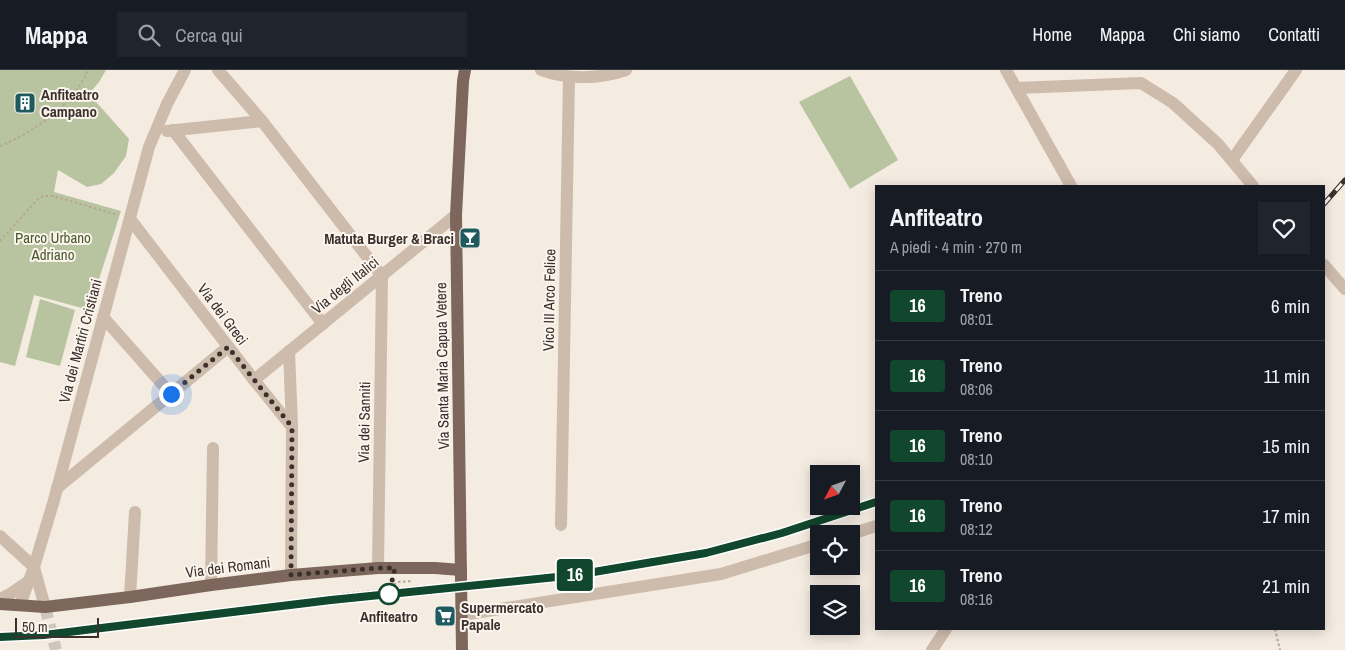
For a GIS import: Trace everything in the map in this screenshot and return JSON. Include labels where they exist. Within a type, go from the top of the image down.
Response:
[{"type":"main road","name":"Via Santa Maria Capua Vetere","points":[[462,74],[456,215],[462,650]]},
{"type":"main road","name":"Via dei Romani","points":[[0,604],[45,607],[291,575],[378,568],[461,570]]},
{"type":"street","name":"Via dei Martiri Cristiani","points":[[20,606],[34,567],[57,488],[150,147],[155,132],[185,70]]},
{"type":"street","points":[[218,70],[262,121],[382,276]]},
{"type":"street","points":[[541,70],[550,74],[569,77],[615,74],[626,70]]},
{"type":"street","points":[[1006,70],[1070,185]]},
{"type":"street","points":[[1232,160],[1296,70]]},
{"type":"street","name":"Vico III Arco Felice","points":[[560,525],[569,77]]},
{"type":"street","points":[[1017,88],[1141,83],[1173,102],[1218,144],[1252,185]]},
{"type":"street","points":[[155,132],[262,121]]},
{"type":"street","points":[[173,130],[323,324]]},
{"type":"street","name":"Via degli Italici","points":[[254,380],[456,215]]},
{"type":"street","name":"Via dei Greci","points":[[130,219],[292,427]]},
{"type":"street","points":[[1325,266],[1345,289]]},
{"type":"street","name":"Via dei Sanniti","points":[[378,568],[382,276]]},
{"type":"street","points":[[103,317],[171,394]]},
{"type":"street","points":[[57,488],[228,347]]},
{"type":"street","points":[[290,351],[292,427],[291,575]]},
{"type":"street","points":[[211,585],[213,448]]},
{"type":"street","points":[[130,597],[135,512]]},
{"type":"street","points":[[860,531],[875,526]]},
{"type":"street","points":[[0,536],[34,567],[45,607]]},
{"type":"street","points":[[462,614],[721,574],[810,547]]},
{"type":"street","points":[[0,599],[29,581]]},
{"type":"street","points":[[932,650],[945,630]]},
{"type":"path","points":[[0,146],[38,126],[58,110],[74,93],[88,70]]},
{"type":"path","points":[[0,241],[37,200],[43,196],[53,196],[130,219]]},
{"type":"path","points":[[393,585],[394,589]]},
{"type":"path","points":[[342,594],[424,586]]},
{"type":"path","points":[[1274,630],[1280,650]]},
{"type":"green space","name":"Parco Urbano Adriano","points":[[0,70],[106,70],[89,94],[129,139],[126,156],[114,173],[101,184],[87,187],[58,170],[54,192],[121,211],[89,310],[34,295],[15,366],[0,362]]},
{"type":"green space","points":[[850,76],[898,160],[850,189],[799,102]]},
{"type":"green space","points":[[40,299],[75,310],[60,366],[26,357]]},
{"type":"tunnel","points":[[45,607],[56,650]]},
{"type":"railway","points":[[1325,203],[1345,180]]},
{"type":"railway","points":[[0,637],[44,635],[331,601],[576,575],[706,553],[782,533],[875,502]]},
{"type":"train","name":"16","points":[[0,637],[44,635],[331,600],[576,575],[706,553],[782,533],[875,502]]},
{"type":"place","name":"Anfiteatro Campano","points":[[25,103]]},
{"type":"place","name":"Matuta Burger & Braci","points":[[470,238]]},
{"type":"place","name":"Anfiteatro","points":[[389,594]]},
{"type":"place","name":"Supermercato Papale","points":[[445,616]]},
{"type":"route","points":[[171,394],[228,347],[292,427],[291,575],[395,568],[389,594]]}]
